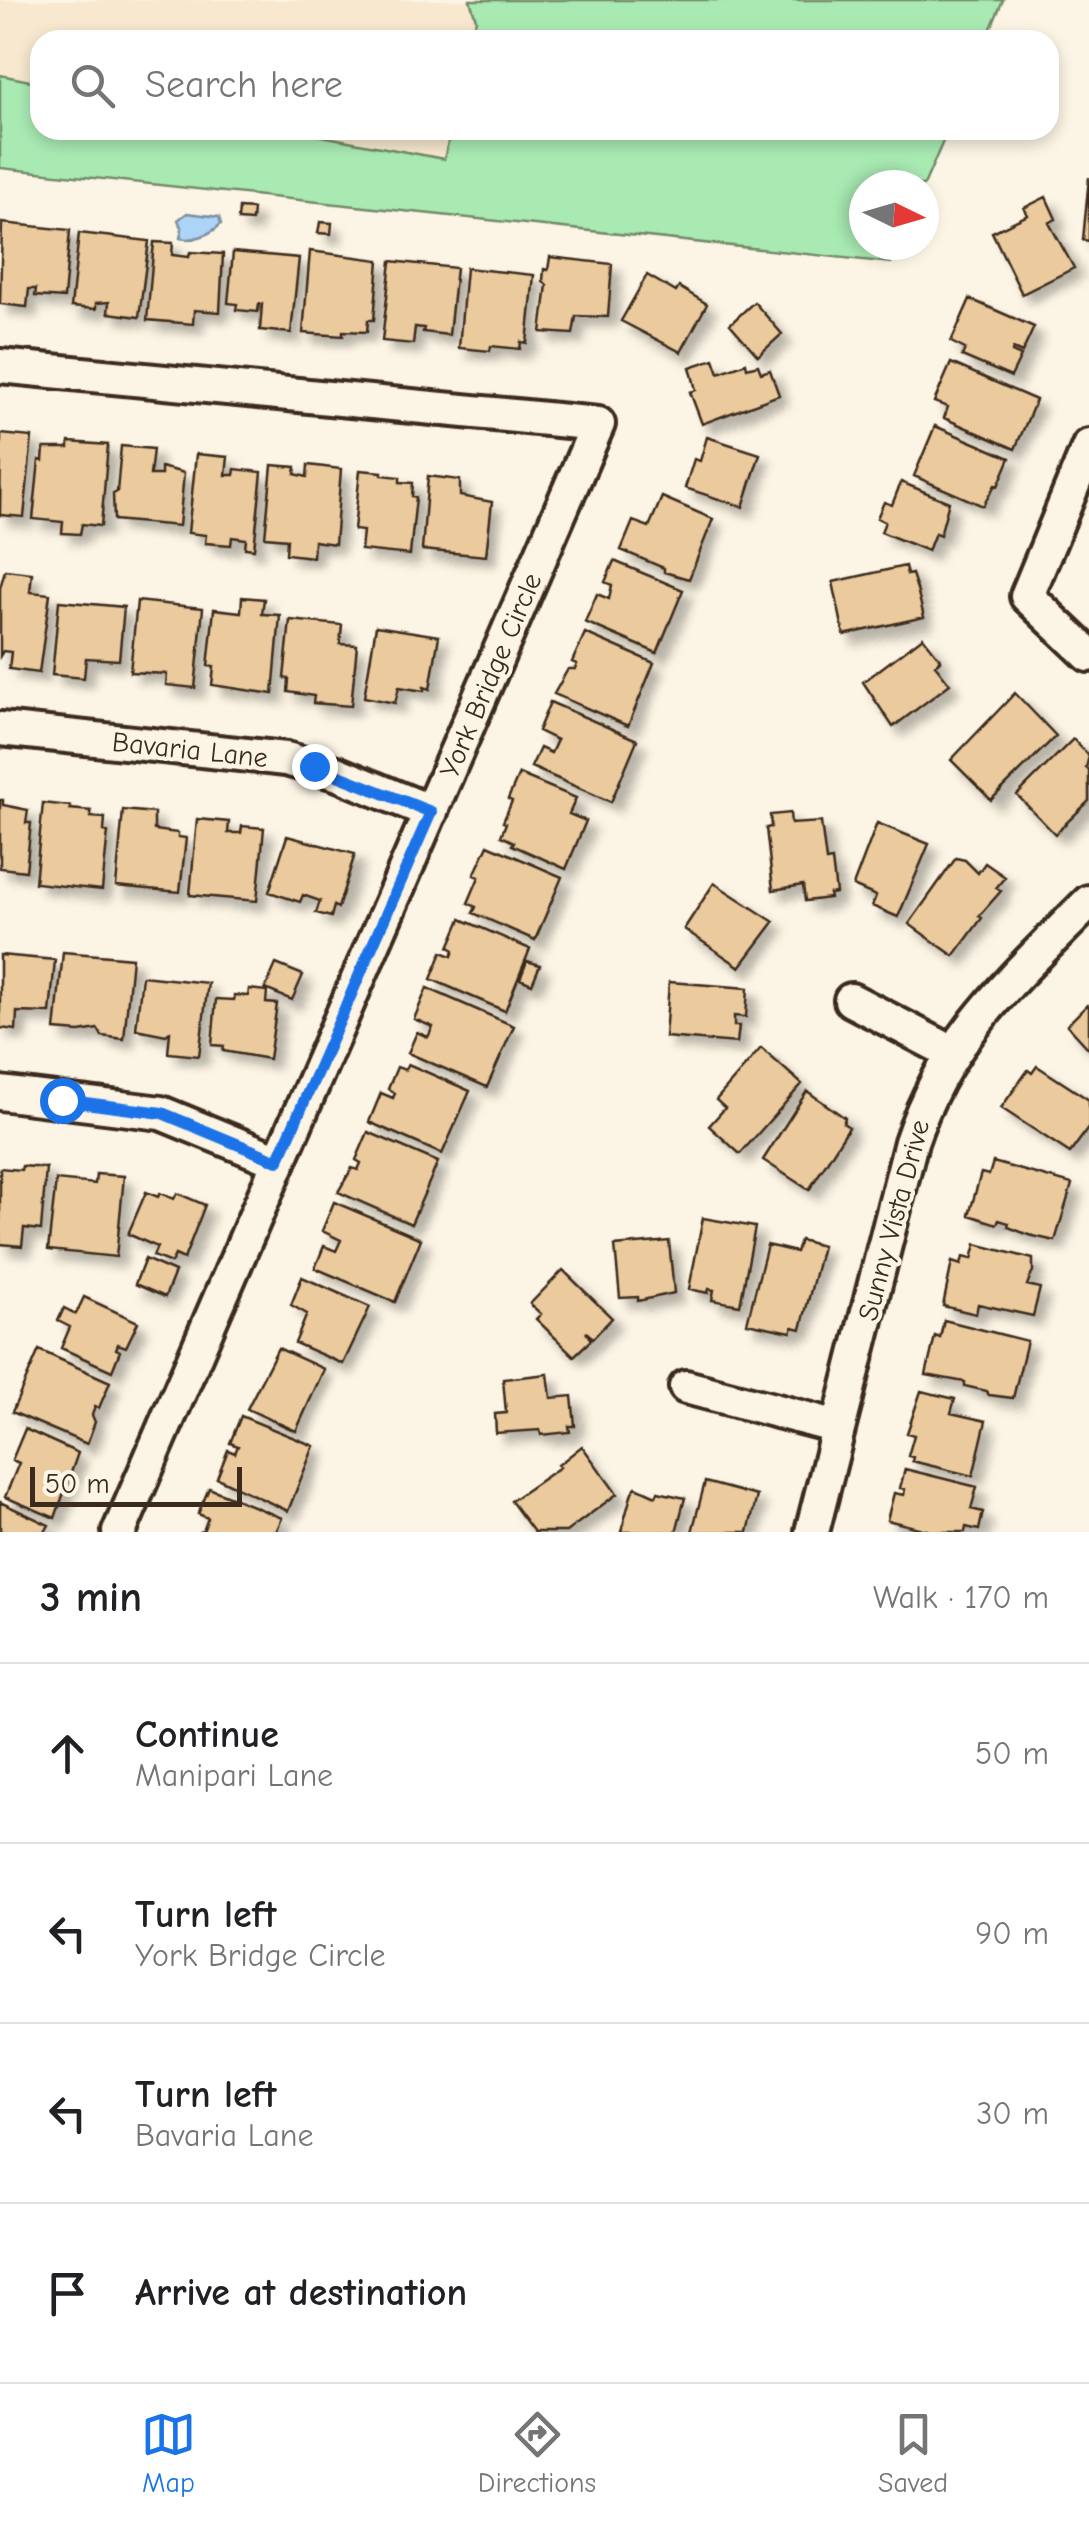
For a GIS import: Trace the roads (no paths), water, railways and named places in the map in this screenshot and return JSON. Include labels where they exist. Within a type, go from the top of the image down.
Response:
[{"type":"street","name":"York Bridge Circle","points":[[0,366],[598,424],[119,1532]]},
{"type":"street","points":[[1089,446],[1027,596],[1089,655]]},
{"type":"street","name":"Bavaria Lane","points":[[0,729],[286,759],[336,773],[431,812]]},
{"type":"street","name":"Sunny Vista Drive","points":[[812,1532],[912,1142],[931,1091],[951,1052],[986,1006],[1089,902]]},
{"type":"street","points":[[851,1000],[951,1052]]},
{"type":"street","points":[[0,1094],[162,1113],[278,1161]]},
{"type":"street","points":[[686,1388],[838,1426]]},
{"type":"water","points":[[187,213],[219,217],[221,224],[202,236],[180,238],[178,220]]}]
